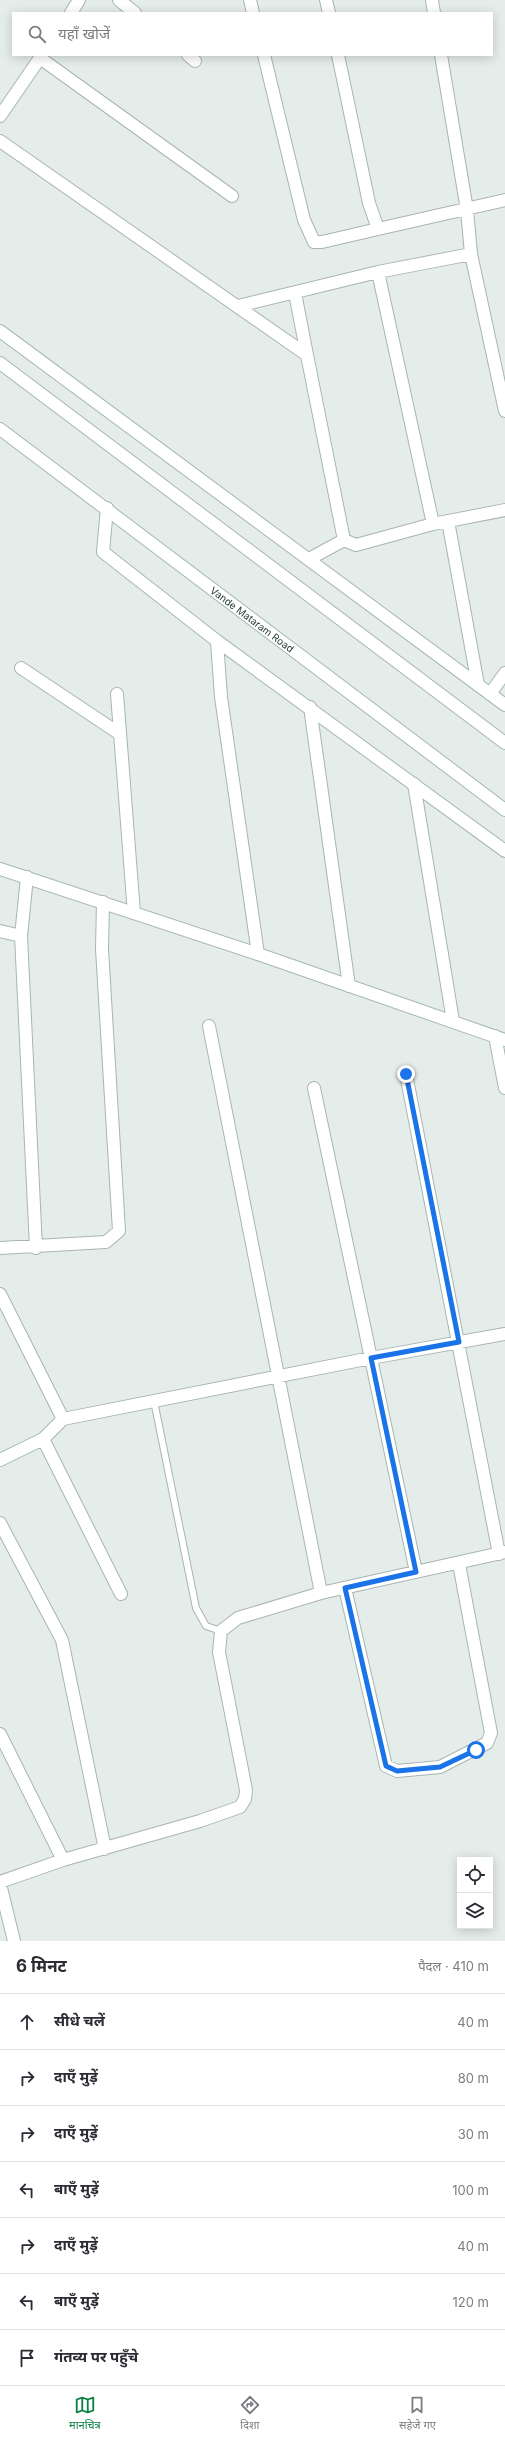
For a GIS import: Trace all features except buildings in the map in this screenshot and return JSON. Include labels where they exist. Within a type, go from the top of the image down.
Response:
[{"type":"street","points":[[71,12],[79,0]]},
{"type":"street","points":[[119,0],[134,12]]},
{"type":"street","points":[[250,0],[253,12]]},
{"type":"street","points":[[326,0],[329,12]]},
{"type":"street","points":[[432,0],[434,12]]},
{"type":"street","points":[[264,56],[304,220],[314,242],[322,242],[467,210],[505,200]]},
{"type":"street","points":[[338,56],[369,203],[378,229]]},
{"type":"street","points":[[441,56],[467,210],[471,254],[505,411]]},
{"type":"street","points":[[0,116],[41,57],[232,196]]},
{"type":"street","points":[[0,141],[307,355]]},
{"type":"street","points":[[238,306],[378,272],[471,254]]},
{"type":"street","points":[[378,272],[433,524]]},
{"type":"street","points":[[296,293],[344,540]]},
{"type":"street","points":[[0,330],[505,705]]},
{"type":"street","points":[[0,363],[505,743]]},
{"type":"street","name":"Vande Mataram Road","points":[[0,429],[107,508],[505,810]]},
{"type":"street","points":[[107,508],[103,552],[218,641],[505,851]]},
{"type":"street","points":[[344,540],[356,545],[433,524],[505,510]]},
{"type":"street","points":[[448,521],[478,685]]},
{"type":"street","points":[[309,559],[344,540]]},
{"type":"street","points":[[218,641],[222,697],[258,954]]},
{"type":"street","points":[[21,668],[120,734]]},
{"type":"street","points":[[490,694],[505,673]]},
{"type":"street","points":[[117,694],[134,912]]},
{"type":"street","points":[[310,707],[349,986]]},
{"type":"street","points":[[414,784],[453,1021]]},
{"type":"street","points":[[0,869],[134,912],[500,1038],[505,1088]]},
{"type":"street","points":[[27,877],[21,936],[36,1248]]},
{"type":"street","points":[[0,1248],[36,1248],[106,1242],[119,1232],[102,949],[103,902]]},
{"type":"street","points":[[0,931],[21,936]]},
{"type":"street","points":[[209,1026],[321,1593]]},
{"type":"street","points":[[14,1941],[0,1883],[62,1860],[200,1821],[240,1807],[245,1799],[246,1790],[219,1652],[221,1631],[238,1618],[321,1593],[459,1564],[502,1553],[406,1074]]},
{"type":"street","points":[[314,1088],[416,1572]]},
{"type":"street","points":[[0,1294],[63,1419]]},
{"type":"street","points":[[0,1460],[43,1439],[63,1419],[371,1358],[505,1334]]},
{"type":"street","points":[[43,1439],[121,1594]]},
{"type":"street","points":[[0,1523],[62,1640],[105,1849]]},
{"type":"street","points":[[345,1588],[386,1766],[397,1771],[440,1767],[487,1743],[491,1733],[459,1564]]},
{"type":"street","points":[[0,1734],[62,1860]]},
{"type":"lane","points":[[154,1401],[196,1608],[206,1626],[221,1631]]},
{"type":"route","points":[[406,1074],[459,1342],[371,1358],[416,1572],[345,1588],[386,1766],[389,1770],[397,1771],[440,1767],[476,1750]]}]
